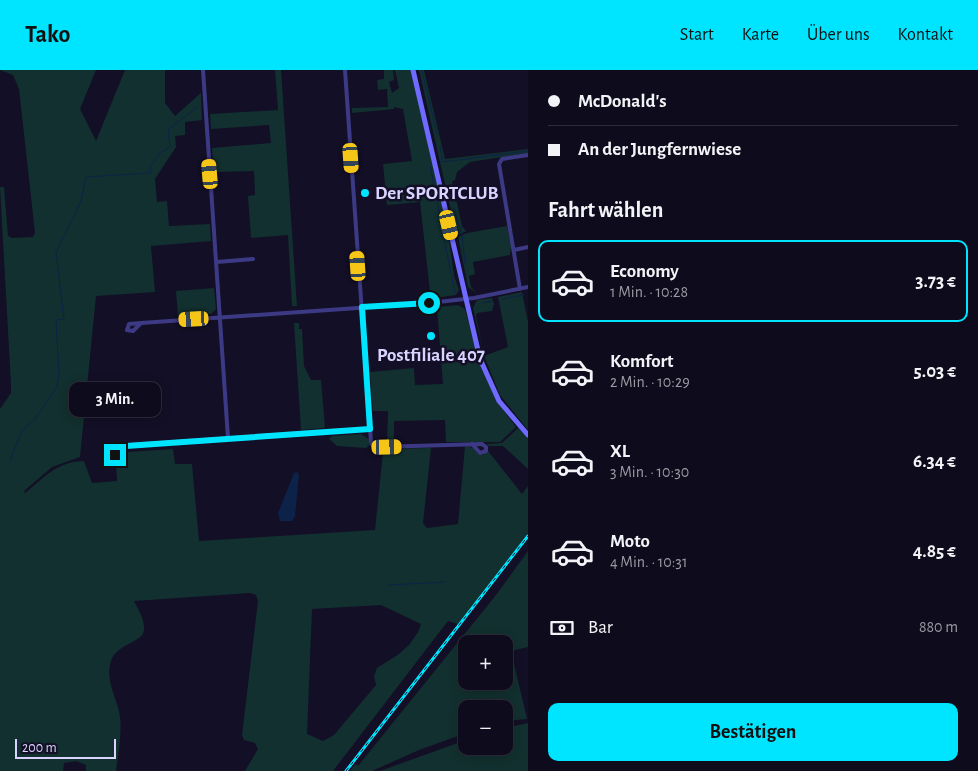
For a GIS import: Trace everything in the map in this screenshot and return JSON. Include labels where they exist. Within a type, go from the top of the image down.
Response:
[{"type":"main road","points":[[413,70],[480,359],[490,385],[509,415],[528,436]]},
{"type":"street","points":[[203,70],[228,438]]},
{"type":"street","points":[[345,70],[371,442],[375,447],[472,444]]},
{"type":"street","points":[[520,289],[499,164],[502,159],[528,156]]},
{"type":"street","points":[[514,248],[528,247]]},
{"type":"street","points":[[217,262],[253,259]]},
{"type":"street","points":[[141,323],[466,299],[528,287]]},
{"type":"street","points":[[126,446],[370,429]]},
{"type":"green space","points":[[0,70],[96,70],[80,109],[96,141],[125,70],[165,70],[165,103],[175,116],[201,93],[202,120],[185,122],[185,135],[175,136],[176,147],[155,179],[157,202],[167,201],[169,226],[210,224],[211,241],[151,246],[155,292],[96,296],[80,457],[52,467],[24,491],[25,493],[52,471],[66,464],[84,461],[92,483],[117,481],[116,462],[128,452],[173,449],[175,464],[192,464],[199,541],[375,530],[383,452],[389,449],[431,448],[423,523],[427,528],[458,524],[465,446],[473,448],[479,455],[483,455],[488,451],[522,494],[528,486],[528,534],[458,624],[448,621],[333,771],[245,771],[258,749],[255,743],[244,740],[242,735],[258,601],[256,595],[250,593],[134,601],[143,622],[143,634],[117,652],[113,657],[109,672],[119,711],[120,724],[120,744],[116,771],[86,771],[86,765],[76,761],[64,763],[63,771],[0,771],[0,409],[11,393],[11,385],[0,187],[4,187],[8,236],[12,238],[33,237],[35,233],[19,89],[13,75]],"holes":[[[381,605],[421,624],[409,645],[377,668],[374,676],[376,685],[334,735],[323,741],[307,734],[312,609]]]},
{"type":"green space","points":[[275,70],[281,70],[297,306],[292,306],[288,235],[251,238],[248,196],[255,195],[254,171],[214,172],[212,148],[271,143],[269,125],[211,129],[210,114],[278,110]]},
{"type":"green space","points":[[384,70],[393,70],[394,80],[389,82],[392,93],[399,88],[395,70],[411,70],[448,231],[454,276],[459,290],[456,295],[434,298],[430,292],[420,202],[387,205],[383,164],[412,161],[403,109],[394,107],[394,109],[352,113],[352,108],[388,107],[387,89],[378,90],[377,80],[384,79]]},
{"type":"green space","points":[[419,70],[424,70],[445,159],[528,149],[528,153],[470,162],[457,172],[455,180],[452,181],[462,226],[466,231],[459,235],[453,219]]},
{"type":"green space","points":[[507,226],[511,246],[510,255],[473,262],[475,274],[469,276],[471,287],[477,293],[468,287],[458,237],[467,233]]},
{"type":"green space","points":[[214,288],[216,309],[211,314],[178,316],[176,291]]},
{"type":"green space","points":[[522,292],[528,322],[528,430],[500,395],[484,356],[508,347],[498,297]]},
{"type":"green space","points":[[492,298],[494,304],[492,311],[477,313],[476,316],[483,351],[473,308],[477,300]]},
{"type":"green space","points":[[458,305],[465,309],[481,367],[496,400],[516,427],[500,442],[446,442],[445,420],[394,421],[394,443],[387,444],[388,411],[373,411],[370,372],[414,368],[415,385],[443,384],[437,307]]},
{"type":"green space","points":[[294,323],[299,323],[299,329],[302,329],[304,366],[311,380],[321,380],[325,428],[301,430]]},
{"type":"green space","points":[[518,428],[528,437],[528,469],[503,446],[488,446],[487,444],[502,443]]},
{"type":"green space","points":[[361,434],[369,439],[370,445],[366,448],[337,446],[329,439],[332,436]]},
{"type":"green space","points":[[528,551],[528,647],[513,651],[513,635],[464,635]]},
{"type":"green space","points":[[458,642],[458,690],[513,690],[513,660],[527,719],[513,720],[513,700],[458,700],[458,736],[419,750],[372,771],[350,771],[355,764],[358,766]]},
{"type":"green space","points":[[528,723],[528,771],[380,771],[458,743],[458,755],[513,755],[513,726]]},
{"type":"water","points":[[297,472],[299,475],[295,516],[292,521],[280,521],[278,513],[294,473]]},
{"type":"waterway","points":[[422,70],[437,134]]},
{"type":"waterway","points":[[10,461],[21,432],[35,419],[57,387],[59,376],[56,320],[64,319],[56,253],[81,201],[86,177],[151,173],[150,167],[160,153],[170,147],[168,130],[197,107]]},
{"type":"waterway","points":[[440,146],[443,162],[528,151]]},
{"type":"waterway","points":[[430,166],[455,294]]},
{"type":"waterway","points":[[454,209],[462,235],[465,264]]},
{"type":"waterway","points":[[502,299],[524,295]]},
{"type":"waterway","points":[[482,303],[492,301]]},
{"type":"waterway","points":[[388,585],[445,582]]},
{"type":"railway","points":[[346,771],[528,536]]},
{"type":"place","name":"Der SPORTCLUB","points":[[365,193]]},
{"type":"place","name":"Postfiliale 407","points":[[431,336]]},
{"type":"route","points":[[115,455],[119,454],[126,446],[370,429],[362,307],[429,303]]}]
